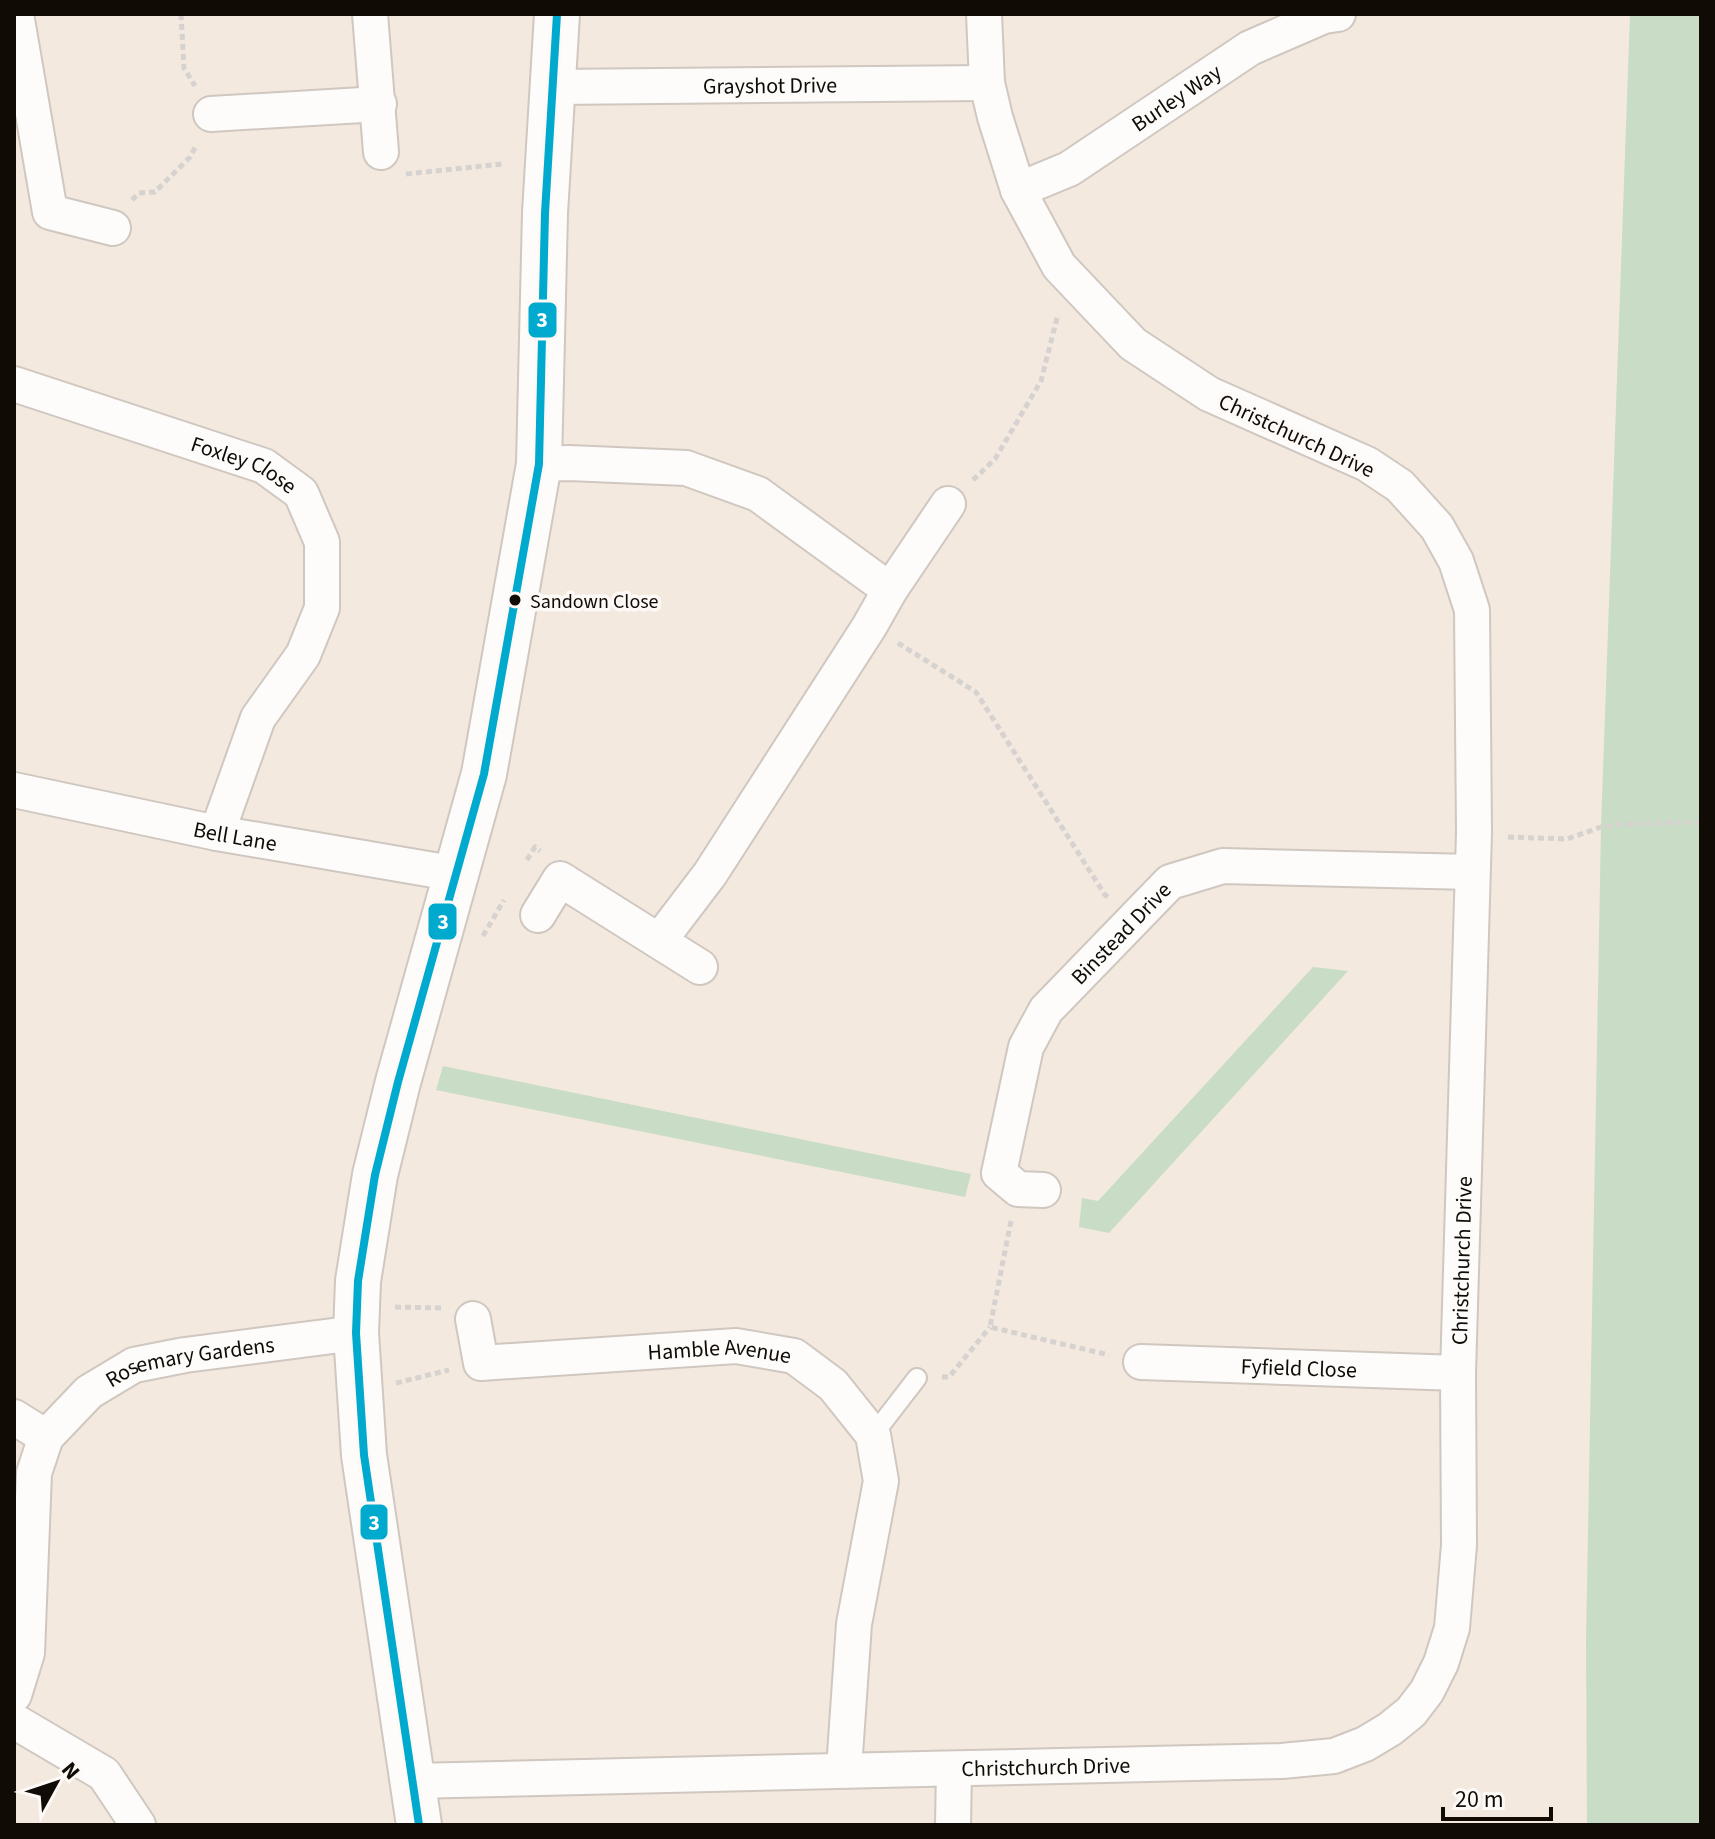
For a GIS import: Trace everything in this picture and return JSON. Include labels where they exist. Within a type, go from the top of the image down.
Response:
[{"type":"street","points":[[16,14],[50,212],[109,227]]},
{"type":"street","points":[[370,14],[381,152]]},
{"type":"street","points":[[419,1825],[364,1455],[371,1320],[358,1281],[375,1175],[398,1082],[484,774],[539,464],[545,213],[557,14]]},
{"type":"street","name":"Christchurch Drive","points":[[412,1781],[1282,1761],[1334,1756],[1365,1744],[1411,1712],[1427,1691],[1441,1663],[1452,1628],[1459,1545],[1458,1373],[1474,832],[1472,610],[1456,561],[1437,527],[1400,486],[1367,464],[1209,394],[1133,344],[1059,266],[1018,190],[999,133],[987,83],[984,14]]},
{"type":"street","name":"Burley Way","points":[[1018,190],[1069,169],[1250,48],[1324,16],[1338,14]]},
{"type":"street","name":"Grayshot Drive","points":[[554,87],[987,83]]},
{"type":"street","points":[[211,114],[379,104]]},
{"type":"street","name":"Foxley Close","points":[[14,384],[264,466],[301,493],[322,542],[322,608],[303,655],[258,718],[217,833]]},
{"type":"street","points":[[539,464],[686,468],[758,494],[890,590]]},
{"type":"street","points":[[659,941],[710,874],[948,504]]},
{"type":"street","name":"Bell Lane","points":[[14,790],[217,833],[457,874]]},
{"type":"street","name":"Binstead Drive","points":[[1030,1190],[999,1173],[1026,1047],[1046,1010],[1170,882],[1223,866],[1472,872]]},
{"type":"street","points":[[538,915],[560,879],[700,967]]},
{"type":"street","points":[[473,1319],[481,1363]]},
{"type":"street","name":"Rosemary Gardens","points":[[14,1695],[27,1653],[34,1473],[46,1437],[89,1392],[134,1365],[371,1320]]},
{"type":"street","name":"Hamble Avenue","points":[[481,1363],[736,1346],[794,1356],[833,1385],[873,1435],[881,1481],[854,1624],[844,1769]]},
{"type":"street","name":"Fyfield Close","points":[[1141,1362],[1458,1373]]},
{"type":"street","points":[[14,1417],[46,1437]]},
{"type":"street","points":[[14,1721],[104,1774],[138,1825]]},
{"type":"street","points":[[953,1825],[954,1769]]},
{"type":"lane","points":[[873,1435],[917,1378]]},
{"type":"path","points":[[109,227],[139,193],[155,192],[190,157],[211,114],[184,68],[181,14]]},
{"type":"path","points":[[381,152],[389,174],[502,164]]},
{"type":"path","points":[[948,504],[995,459],[1041,381],[1061,300],[1051,280],[1059,266]]},
{"type":"path","points":[[869,627],[976,692],[1105,895],[1138,914]]},
{"type":"path","points":[[1474,832],[1507,837],[1567,839],[1601,827],[1624,824],[1701,822]]},
{"type":"path","points":[[917,1378],[949,1377],[990,1327],[1030,1190]]},
{"type":"path","points":[[371,1320],[452,1309],[473,1319]]},
{"type":"path","points":[[990,1327],[1141,1362]]},
{"type":"path","points":[[388,1385],[481,1363]]},
{"type":"green space","points":[[1630,14],[1701,14],[1701,1825],[1587,1825],[1586,1641],[1601,827]]},
{"type":"green space","points":[[1313,967],[1348,971],[1109,1233],[1079,1227],[1082,1198],[1098,1201]]},
{"type":"green space","points":[[443,1066],[971,1174],[965,1197],[436,1090]]},
{"type":"transit line","name":"3","points":[[419,1825],[364,1455],[356,1333],[358,1281],[375,1175],[398,1082],[484,774],[539,464],[545,213],[557,14]]},
{"type":"place","name":"Sandown Close","points":[[515,600]]}]
